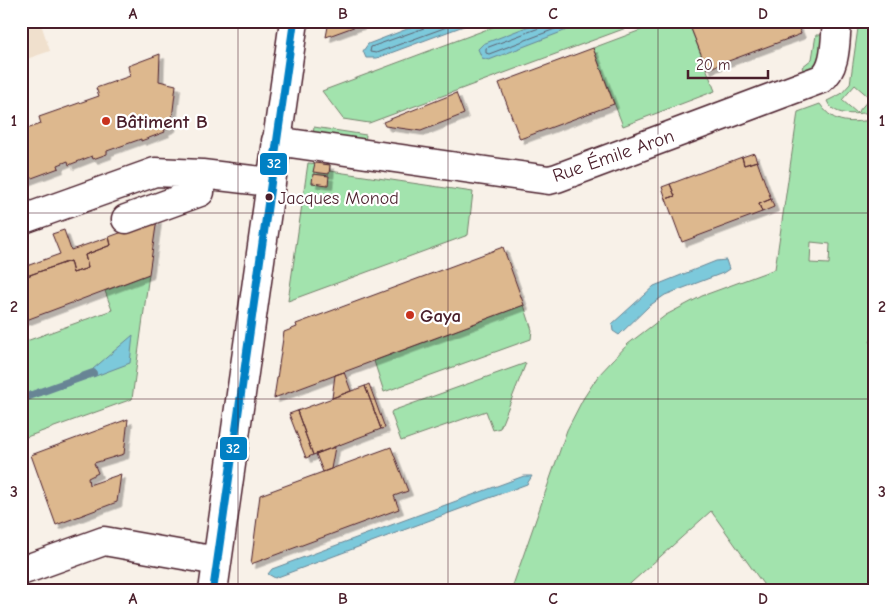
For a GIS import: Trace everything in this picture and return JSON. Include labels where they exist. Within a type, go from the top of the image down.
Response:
[{"type":"street","points":[[213,591],[294,21]]},
{"type":"street","name":"Rue Émile Aron","points":[[276,140],[549,180],[820,79],[827,75],[831,67],[837,21]]},
{"type":"street","points":[[21,220],[155,172],[202,174],[270,182]]},
{"type":"street","points":[[126,219],[200,192]]},
{"type":"street","points":[[21,572],[104,541],[217,561]]},
{"type":"shaded area","points":[[21,21],[40,21],[50,51],[21,61]]},
{"type":"green space","points":[[509,21],[645,21],[369,123],[343,119],[322,91]]},
{"type":"green space","points":[[665,21],[688,21],[715,91],[623,126],[593,48]]},
{"type":"green space","points":[[859,21],[875,21],[875,112],[848,114],[841,113],[831,107],[827,101],[841,94],[850,84]],"holes":[[[855,85],[870,98],[857,113],[842,100]]]},
{"type":"green space","points":[[816,35],[825,35],[818,66],[805,74],[802,67],[812,59]]},
{"type":"green space","points":[[820,104],[832,116],[844,121],[875,120],[875,338],[870,341],[875,350],[875,591],[768,591],[711,511],[622,591],[511,591],[567,430],[583,399],[598,376],[628,344],[666,315],[702,296],[775,269],[798,112]],"holes":[[[811,242],[830,244],[829,264],[810,263]]]},
{"type":"green space","points":[[314,127],[366,135],[365,142],[313,135]]},
{"type":"green space","points":[[308,163],[330,165],[330,171],[473,192],[468,235],[288,301]]},
{"type":"green space","points":[[149,274],[132,399],[21,439],[21,343],[112,310],[105,291]]},
{"type":"green space","points":[[524,305],[532,330],[531,339],[384,392],[374,361]]},
{"type":"green space","points":[[526,363],[500,428],[493,430],[486,411],[401,441],[391,413],[392,411]]},
{"type":"water","points":[[428,21],[477,21],[377,58],[366,58],[363,51],[368,44]]},
{"type":"water","points":[[542,21],[590,21],[489,60],[482,58],[478,49],[483,44]]},
{"type":"water","points":[[726,260],[729,269],[723,273],[665,295],[649,306],[619,335],[613,331],[612,324],[654,286],[716,261]]},
{"type":"water","points":[[133,335],[130,363],[93,377],[93,369]]},
{"type":"water","points":[[524,476],[532,476],[527,484],[275,578],[268,574],[272,569]]},
{"type":"building","points":[[329,21],[370,21],[326,37]]},
{"type":"building","points":[[688,21],[796,21],[801,34],[707,69]]},
{"type":"building","points":[[593,48],[614,104],[520,139],[499,83]]},
{"type":"building","name":"Bâtiment B","points":[[160,54],[159,81],[176,85],[171,127],[164,130],[165,132],[107,151],[107,154],[93,159],[92,156],[69,165],[68,161],[58,165],[59,168],[21,182],[21,131],[41,124],[39,117],[99,96],[96,88],[130,76],[128,66]]},
{"type":"building","points":[[456,93],[464,114],[421,131],[385,126],[383,122]]},
{"type":"building","points":[[754,153],[757,161],[744,165],[742,157]]},
{"type":"building","points":[[742,157],[744,165],[757,161],[771,199],[759,204],[762,212],[682,242],[666,199],[675,196],[670,184]]},
{"type":"building","points":[[315,163],[330,165],[329,174],[313,172]]},
{"type":"building","points":[[313,174],[329,176],[328,185],[312,183]]},
{"type":"building","points":[[670,184],[675,196],[666,199],[662,187]]},
{"type":"building","points":[[771,199],[774,207],[762,212],[759,204]]},
{"type":"building","points":[[157,219],[149,274],[21,322],[21,278],[70,261],[73,273],[88,268],[85,255],[111,245],[109,237]]},
{"type":"building","points":[[64,230],[71,250],[109,237],[111,245],[85,255],[88,268],[73,273],[70,261],[21,278],[21,268],[60,254],[52,234]]},
{"type":"building","name":"Gaya","points":[[503,247],[524,305],[274,398],[284,332],[297,327],[296,324]]},
{"type":"building","points":[[344,372],[351,391],[332,398],[335,375]]},
{"type":"building","points":[[369,384],[385,428],[381,429],[365,386]]},
{"type":"building","points":[[365,386],[381,429],[313,455],[297,411]]},
{"type":"building","points":[[297,411],[313,455],[306,458],[289,414]]},
{"type":"building","points":[[128,419],[124,454],[94,463],[98,473],[88,478],[89,485],[121,474],[117,502],[56,525],[31,455]]},
{"type":"building","points":[[335,447],[331,469],[323,472],[316,454]]},
{"type":"building","points":[[391,447],[408,491],[394,496],[399,509],[251,564],[260,495]]},
{"type":"waterway","points":[[21,399],[93,373]]},
{"type":"transit line","name":"32","points":[[213,591],[294,21]]},
{"type":"place","name":"Bâtiment B","points":[[106,121]]},
{"type":"place","name":"Jacques Monod","points":[[269,197]]},
{"type":"place","name":"Gaya","points":[[410,315]]}]
